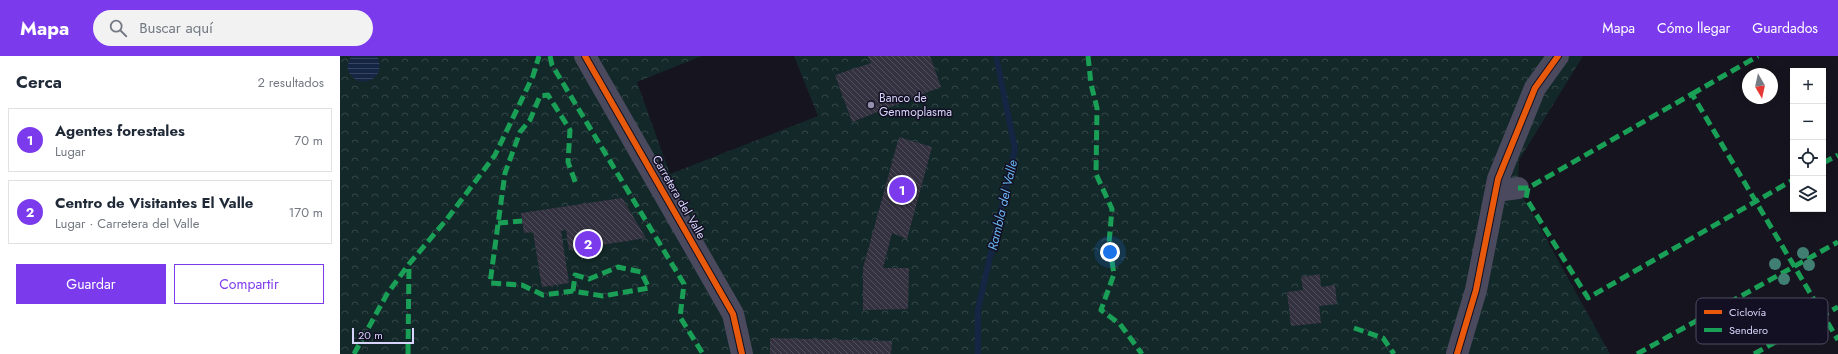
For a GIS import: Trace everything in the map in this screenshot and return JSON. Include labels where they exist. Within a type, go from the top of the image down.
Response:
[{"type":"street","name":"Carretera del Valle","points":[[584,56],[733,314],[742,354]]},
{"type":"street","points":[[1457,354],[1476,290],[1498,179],[1535,88],[1558,56]]},
{"type":"street","points":[[1496,191],[1518,188]]},
{"type":"green space","points":[[340,56],[702,56],[637,82],[670,174],[818,116],[794,56],[1583,56],[1519,160],[1518,188],[1610,354],[340,354]]},
{"type":"water","points":[[351,56],[377,56],[379,65],[378,72],[375,77],[369,81],[363,82],[356,80],[351,75],[347,67]]},
{"type":"building","name":"Banco de Genmoplasma","points":[[868,56],[930,56],[941,87],[852,122],[835,75],[871,63]]},
{"type":"building","points":[[899,137],[932,147],[907,239],[892,233],[883,268],[909,268],[908,309],[863,310],[863,268]]},
{"type":"building","points":[[622,198],[646,238],[569,250],[566,230],[561,231],[569,283],[542,287],[533,232],[524,233],[521,213]]},
{"type":"building","points":[[1320,274],[1321,287],[1335,285],[1337,304],[1319,306],[1321,323],[1291,326],[1287,292],[1303,290],[1301,277]]},
{"type":"building","points":[[770,338],[892,341],[891,354],[770,354]]},
{"type":"waterway","name":"Rambla del Valle","points":[[978,354],[978,309],[1015,149],[996,56]]},
{"type":"marked path","points":[[354,354],[387,294],[409,264],[447,219],[495,155],[533,76],[539,56]]},
{"type":"marked path","points":[[550,56],[552,65],[684,284],[680,317],[703,354]]},
{"type":"marked path","points":[[1088,56],[1091,84],[1097,108],[1096,174],[1112,209],[1109,243],[1114,274],[1101,310],[1120,324],[1142,354]]},
{"type":"marked path","points":[[1692,94],[1758,56]]},
{"type":"marked path","points":[[1518,188],[1528,188],[1692,94],[1813,298]]},
{"type":"marked path","points":[[573,291],[575,275],[589,279],[618,267],[641,272],[649,288],[603,296],[573,291],[543,295],[522,285],[490,283],[505,173],[520,132],[530,120],[540,96],[548,95],[570,130],[568,162],[576,184]]},
{"type":"marked path","points":[[1826,161],[1838,155]]},
{"type":"marked path","points":[[1528,188],[1526,198],[1588,298],[1790,182]]},
{"type":"marked path","points":[[498,223],[522,221]]},
{"type":"marked path","points":[[1738,298],[1838,242]]},
{"type":"marked path","points":[[408,354],[409,264]]},
{"type":"marked path","points":[[1828,313],[1838,307]]},
{"type":"marked path","points":[[1637,354],[1696,321]]},
{"type":"marked path","points":[[1828,323],[1838,340]]},
{"type":"marked path","points":[[1354,328],[1383,338],[1394,354]]},
{"type":"marked path","points":[[1754,354],[1772,344]]},
{"type":"cycle path","points":[[585,56],[733,314],[742,354]]},
{"type":"cycle path","points":[[1457,354],[1476,290],[1498,179],[1535,88],[1558,56]]},
{"type":"place","name":"Banco de Genmoplasma","points":[[871,105]]},
{"type":"place","name":"Agentes forestales","points":[[902,190]]},
{"type":"place","name":"Centro de Visitantes El Valle","points":[[588,244]]}]
